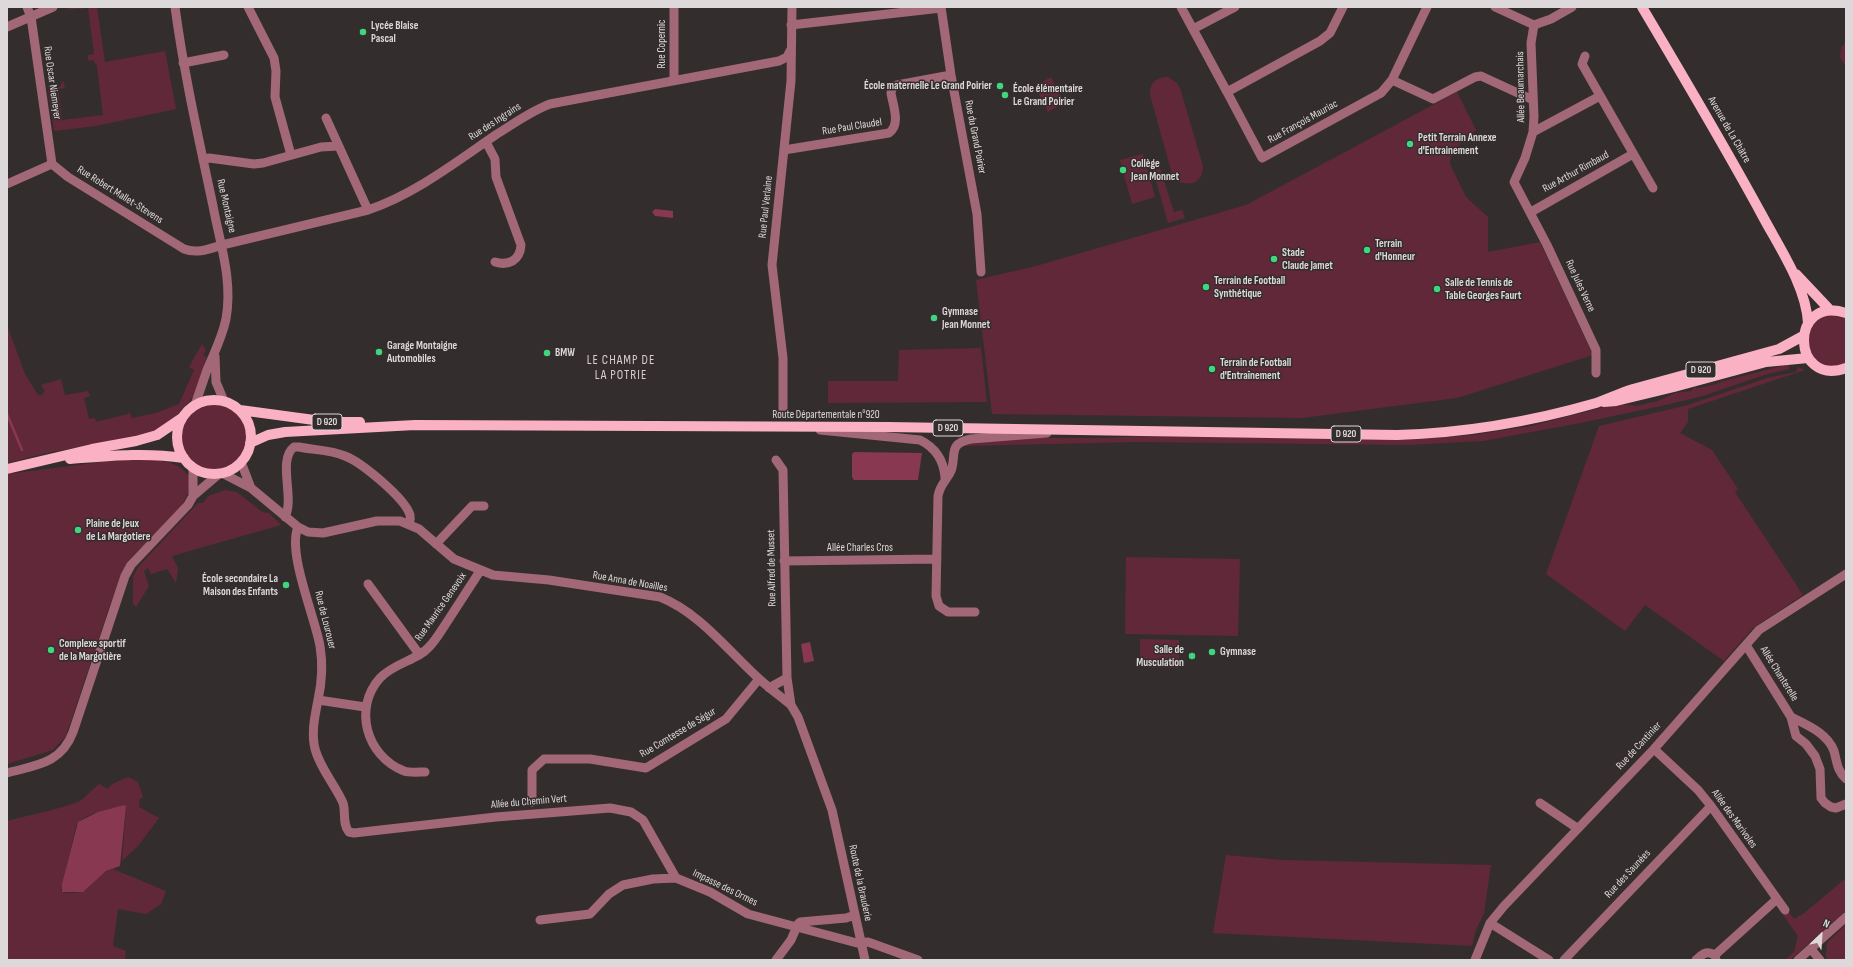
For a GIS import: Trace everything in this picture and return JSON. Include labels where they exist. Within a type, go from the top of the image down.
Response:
[{"type":"main road","name":"Avenue de La Châtre","points":[[1642,7],[1726,149],[1791,268],[1806,305],[1808,323]]},
{"type":"main road","name":"Avenue de La Châtre","points":[[1791,268],[1830,310]]},
{"type":"main road","points":[[1844,372],[1825,370],[1817,367],[1808,358],[1804,349],[1803,336],[1808,323],[1816,315],[1830,310],[1846,313]]},
{"type":"main road","name":"D 920","points":[[1090,430],[1426,434],[1499,426],[1598,402],[1627,391],[1779,349],[1803,336]]},
{"type":"main road","name":"D 920","points":[[1598,402],[1616,401],[1766,362],[1808,358]]},
{"type":"main road","points":[[7,468],[157,435],[182,418],[195,405],[209,400],[224,401],[240,410],[249,425],[250,443],[247,453],[241,462],[232,469],[221,473],[206,473],[193,467],[184,458],[179,449],[177,438],[178,428],[182,418]]},
{"type":"main road","name":"D 920","points":[[240,410],[328,422],[377,421],[415,425]]},
{"type":"main road","name":"D 920","points":[[250,443],[268,435],[285,432],[415,425]]},
{"type":"main road","name":"Route Départementale n°920","points":[[415,425],[1090,430]]},
{"type":"main road","points":[[38,462],[135,454],[160,454],[184,458]]},
{"type":"street","name":"Rue Oscar Niemeyer","points":[[27,7],[32,17],[52,164]]},
{"type":"street","points":[[7,27],[53,7]]},
{"type":"street","name":"Rue Montaigne","points":[[175,7],[183,63],[222,245],[228,283],[226,319],[215,355],[208,369],[195,405]]},
{"type":"street","points":[[248,7],[274,58],[276,71],[275,97],[291,155]]},
{"type":"street","name":"Rue Copernic","points":[[674,7],[674,80]]},
{"type":"street","name":"Rue Paul Verlaine","points":[[783,409],[783,358],[772,275],[790,81],[792,7]]},
{"type":"street","points":[[1181,7],[1227,92],[1320,41],[1330,33],[1343,7]]},
{"type":"street","points":[[1193,30],[1235,7]]},
{"type":"street","name":"Rue François Mauriac","points":[[1227,92],[1262,158],[1380,93],[1392,80],[1427,7]]},
{"type":"street","points":[[1495,7],[1534,25],[1551,19],[1559,10],[1572,7]]},
{"type":"street","points":[[791,25],[941,8]]},
{"type":"street","name":"Rue du Grand Poirier","points":[[941,8],[951,75],[977,214],[981,272]]},
{"type":"street","name":"Allée Beaumarchais","points":[[1531,212],[1514,182],[1525,158],[1533,132],[1532,43],[1534,25]]},
{"type":"street","name":"Rue des Ingrains","points":[[222,245],[368,210],[389,203],[411,191],[527,115],[550,104],[779,60],[787,57],[790,51]]},
{"type":"street","points":[[183,63],[224,55]]},
{"type":"street","points":[[1585,56],[1582,64],[1653,188]]},
{"type":"street","name":"Rue Paul Claudel","points":[[784,150],[889,133],[893,130],[896,123],[891,92],[892,88],[896,85],[951,75]]},
{"type":"street","points":[[1392,80],[1433,99],[1475,77],[1481,76],[1533,100]]},
{"type":"street","points":[[1533,132],[1600,96]]},
{"type":"street","points":[[326,118],[368,210]]},
{"type":"street","points":[[486,142],[495,158],[496,177],[521,245],[518,256],[514,261],[507,264],[495,262]]},
{"type":"street","points":[[203,160],[208,158],[254,164],[321,147],[338,146]]},
{"type":"street","name":"Rue Arthur Rimbaud","points":[[1531,212],[1633,154]]},
{"type":"street","points":[[7,184],[52,164]]},
{"type":"street","name":"Rue Robert Mallet-Stevens","points":[[52,164],[68,177],[184,249],[192,252],[205,251],[222,245]]},
{"type":"street","name":"Rue Jules Verne","points":[[1531,212],[1596,350],[1596,373]]},
{"type":"street","name":"Rue Montaigne","points":[[215,355],[216,382],[224,401]]},
{"type":"street","points":[[805,427],[830,432],[920,440],[928,444],[939,456],[945,478]]},
{"type":"street","points":[[975,612],[948,612],[939,606],[936,596],[938,496],[945,478],[951,472],[955,449],[958,444],[966,440],[1090,430]]},
{"type":"street","points":[[7,773],[59,756],[67,745],[73,732],[130,565],[188,505],[193,496],[221,473],[251,488],[298,528],[308,532],[323,533],[377,521],[400,521],[409,524],[411,517],[407,509],[388,488],[370,472],[342,455],[294,447],[291,449],[287,458],[289,497],[288,512],[286,517]]},
{"type":"street","name":"Rue Alfred de Musset","points":[[776,460],[783,470],[787,678],[791,705],[798,717],[832,810]]},
{"type":"street","points":[[241,462],[251,488]]},
{"type":"street","points":[[193,467],[193,496]]},
{"type":"street","points":[[436,544],[472,506],[484,506]]},
{"type":"street","name":"Rue Anna de Noailles","points":[[409,524],[424,533],[454,559],[480,571],[493,575],[549,580],[660,597],[670,601],[693,616],[759,679],[791,705]]},
{"type":"street","name":"Rue de Lourouer","points":[[298,528],[295,534],[295,545],[299,567],[320,644],[322,662],[313,737],[315,749],[345,809],[346,828],[349,832]]},
{"type":"street","name":"Allée Charles Cros","points":[[784,560],[937,559]]},
{"type":"street","name":"Rue Maurice Genevoix","points":[[365,707],[374,686],[380,678],[390,669],[428,649],[434,642],[480,571]]},
{"type":"street","name":"Rue de Cantinier","points":[[1475,960],[1490,923],[1577,828],[1654,749],[1759,630],[1846,574]]},
{"type":"street","name":"Rue Maurice Genevoix","points":[[368,584],[420,654]]},
{"type":"street","name":"Allée Chanterelle","points":[[1746,645],[1791,717],[1796,736],[1811,749],[1821,773],[1822,798],[1825,803],[1836,808],[1846,804]]},
{"type":"street","points":[[770,688],[787,678]]},
{"type":"street","name":"Rue Comtesse de Ségur","points":[[532,802],[532,770],[544,759],[590,759],[646,768],[726,719],[759,679]]},
{"type":"street","points":[[318,700],[365,707],[368,731],[372,743],[379,754],[392,765],[405,771],[425,772]]},
{"type":"street","name":"Allée Chanterelle","points":[[1791,717],[1817,731],[1825,738],[1834,751],[1838,770],[1846,779]]},
{"type":"street","name":"Allée des Marivoles","points":[[1654,749],[1698,790],[1785,910]]},
{"type":"street","points":[[1540,803],[1577,828]]},
{"type":"street","name":"Rue des Saunées","points":[[1564,960],[1711,806]]},
{"type":"street","name":"Allée du Chemin Vert","points":[[349,832],[354,833],[496,817],[610,808],[631,812],[643,820],[676,878]]},
{"type":"street","name":"Route de la Brauderie","points":[[832,810],[865,960]]},
{"type":"street","name":"Impasse des Ormes","points":[[540,920],[590,914],[609,894],[623,885],[653,879],[676,878],[710,892],[748,914],[857,943],[868,942],[918,960]]},
{"type":"street","points":[[1696,960],[1704,952],[1709,952],[1715,958],[1777,899]]},
{"type":"street","points":[[776,960],[791,940],[800,922],[833,920],[855,915]]},
{"type":"street","points":[[1798,960],[1846,917]]},
{"type":"street","points":[[833,920],[829,926],[829,932],[834,937]]},
{"type":"street","points":[[1490,923],[1549,960]]},
{"type":"street","points":[[1812,949],[1820,960]]},
{"type":"shaded area","points":[[73,7],[97,7],[105,62],[165,51],[176,109],[96,126],[54,131],[48,89],[60,87],[63,80],[65,88],[58,89],[62,120],[103,115],[97,66],[93,60],[88,61],[88,55],[94,54],[88,8],[66,10]]},
{"type":"shaded area","points":[[1846,41],[1846,66],[1840,58],[1841,48]]},
{"type":"shaded area","points":[[1051,77],[1064,103],[1048,112],[1035,86]]},
{"type":"shaded area","points":[[1168,77],[1177,83],[1180,88],[1203,166],[1200,177],[1193,183],[1183,183],[1173,178],[1150,95],[1151,87],[1154,82],[1160,78]]},
{"type":"shaded area","name":"Stade Claude Jamet","points":[[1457,92],[1476,130],[1451,152],[1450,164],[1466,197],[1488,217],[1488,252],[1540,242],[1593,355],[1457,398],[1302,418],[992,414],[976,280],[1036,266],[1246,205]]},
{"type":"shaded area","points":[[1143,154],[1155,197],[1132,204],[1120,160]]},
{"type":"shaded area","points":[[1160,168],[1174,212],[1182,210],[1185,218],[1168,223],[1153,170]]},
{"type":"shaded area","points":[[655,209],[673,211],[673,218],[655,216],[652,212]]},
{"type":"shaded area","points":[[1846,313],[1846,368],[1817,367],[1804,349],[1816,315]]},
{"type":"shaded area","points":[[7,325],[25,374],[38,395],[42,395],[45,391],[41,385],[61,379],[65,395],[88,391],[90,396],[84,398],[89,419],[95,418],[96,422],[128,414],[129,412],[132,418],[156,413],[179,404],[194,370],[189,367],[202,344],[206,351],[203,355],[207,357],[194,396],[168,425],[150,435],[52,452],[7,463]]},
{"type":"shaded area","points":[[981,348],[987,402],[828,403],[828,381],[898,381],[899,350]]},
{"type":"shaded area","points":[[1789,364],[1789,369],[1764,375],[1706,395],[1580,423],[1483,441],[1408,445],[1138,442],[963,446],[968,443],[1026,438],[1107,438],[1142,436],[1418,439],[1473,435],[1531,426],[1612,405],[1635,406],[1658,401],[1675,393],[1691,391],[1695,387],[1698,388],[1717,384]]},
{"type":"shaded area","points":[[1798,367],[1805,370],[1688,409],[1688,422],[1680,433],[1712,450],[1738,489],[1735,492],[1803,595],[1753,628],[1724,661],[1645,605],[1625,631],[1546,574],[1599,426],[1688,405],[1767,378],[1796,372]]},
{"type":"shaded area","points":[[214,400],[228,403],[240,411],[248,423],[251,437],[248,451],[240,463],[228,471],[214,474],[200,471],[188,463],[180,451],[177,437],[180,423],[188,411],[200,403]]},
{"type":"shaded area","points":[[854,452],[922,453],[918,480],[854,480],[852,477],[852,454]]},
{"type":"shaded area","points":[[133,458],[164,461],[179,467],[185,471],[190,478],[188,493],[182,506],[128,561],[111,602],[66,736],[53,750],[7,764],[7,474]]},
{"type":"shaded area","points":[[225,490],[237,492],[262,512],[269,513],[281,525],[172,556],[178,568],[176,583],[167,569],[151,574],[148,568],[144,571],[149,586],[136,607],[133,604],[133,576],[139,566],[198,503],[203,503],[208,496]]},
{"type":"shaded area","points":[[1126,557],[1240,559],[1238,636],[1125,634]]},
{"type":"shaded area","points":[[1140,639],[1179,640],[1179,668],[1140,667]]},
{"type":"shaded area","points":[[810,642],[814,661],[804,663],[801,644]]},
{"type":"shaded area","points":[[128,777],[138,782],[143,797],[140,799],[139,807],[159,818],[138,846],[122,861],[126,806],[123,805],[97,812],[84,818],[76,826],[61,891],[70,893],[84,890],[101,875],[113,869],[166,891],[161,904],[146,914],[118,909],[113,946],[126,951],[125,960],[7,960],[7,821],[70,805],[83,799],[99,784],[108,789],[112,784]]},
{"type":"shaded area","points":[[124,805],[126,806],[120,866],[106,871],[83,892],[62,892],[62,884],[78,822],[98,812]]},
{"type":"shaded area","points":[[1226,855],[1283,860],[1491,865],[1484,913],[1476,930],[1472,946],[1213,933]]},
{"type":"shaded area","points":[[1846,878],[1846,911],[1790,960],[1785,960],[1794,952],[1798,936],[1783,915],[1788,911],[1794,919],[1803,914]]},
{"type":"shaded area","points":[[1846,924],[1846,960],[1827,960],[1827,943]]},
{"type":"waterway","points":[[7,414],[22,450]]},
{"type":"place","name":"Lycée Blaise Pascal","points":[[363,32]]},
{"type":"place","name":"École maternelle Le Grand Poirier","points":[[1000,86]]},
{"type":"place","name":"École élémentaire Le Grand Poirier","points":[[1005,95]]},
{"type":"place","name":"Petit Terrain Annexe d'Entrainement","points":[[1410,144]]},
{"type":"place","name":"Collège Jean Monnet","points":[[1123,170]]},
{"type":"place","name":"Terrain d'Honneur","points":[[1367,250]]},
{"type":"place","name":"Stade Claude Jamet","points":[[1274,259]]},
{"type":"place","name":"Terrain de Football Synthétique","points":[[1206,287]]},
{"type":"place","name":"Salle de Tennis de Table Georges Faurt","points":[[1437,289]]},
{"type":"place","name":"Gymnase Jean Monnet","points":[[934,318]]},
{"type":"place","name":"Garage Montaigne Automobiles","points":[[379,352]]},
{"type":"place","name":"BMW","points":[[547,353]]},
{"type":"place","name":"Terrain de Football d'Entraînement","points":[[1212,369]]},
{"type":"place","name":"Plaine de Jeux de La Margotiere","points":[[78,530]]},
{"type":"place","name":"École secondaire La Maison des Enfants","points":[[286,585]]},
{"type":"place","name":"Complexe sportif de la Margotière","points":[[51,650]]},
{"type":"place","name":"Gymnase","points":[[1212,652]]},
{"type":"place","name":"Salle de Musculation","points":[[1192,656]]},
{"type":"district","name":"LE CHAMP DE LA POTRIE","points":[[621,368]]}]
